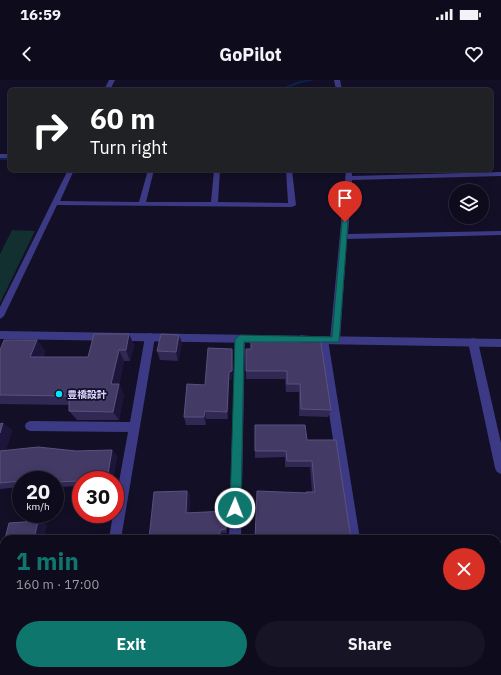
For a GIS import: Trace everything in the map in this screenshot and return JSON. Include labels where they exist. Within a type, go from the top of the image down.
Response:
[{"type":"street","points":[[0,316],[70,172]]},
{"type":"street","points":[[142,204],[150,172]]},
{"type":"street","points":[[214,204],[217,172]]},
{"type":"street","points":[[55,203],[292,205],[289,172]]},
{"type":"street","points":[[336,340],[349,174],[501,174]]},
{"type":"street","points":[[344,237],[501,233]]},
{"type":"street","points":[[0,335],[501,343]]},
{"type":"street","points":[[116,535],[150,337]]},
{"type":"street","points":[[235,535],[240,339]]},
{"type":"street","points":[[323,340],[353,535]]},
{"type":"street","points":[[473,342],[501,468]]},
{"type":"street","points":[[30,426],[135,427]]},
{"type":"green space","points":[[12,230],[35,231],[0,303],[0,254]]},
{"type":"building","points":[[94,334],[129,334],[126,350],[119,350],[111,384],[119,384],[113,412],[69,411],[69,396],[0,395],[0,350],[4,340],[37,340],[30,357],[88,357]]},
{"type":"building","points":[[161,334],[179,335],[176,352],[157,351]]},
{"type":"building","points":[[300,336],[320,337],[331,410],[301,409],[300,384],[287,384],[287,371],[246,371],[246,349],[251,349],[251,342],[301,342]]},
{"type":"building","points":[[208,348],[232,349],[232,371],[229,372],[227,412],[205,411],[204,417],[184,417],[187,384],[205,385]]},
{"type":"building","points":[[3,423],[0,433],[0,424]]},
{"type":"building","points":[[255,425],[305,425],[307,440],[336,440],[350,535],[255,535],[257,491],[315,492],[312,461],[287,461],[286,451],[255,451]]},
{"type":"building","points":[[38,447],[76,451],[112,450],[108,471],[72,471],[72,481],[64,482],[64,471],[12,471],[12,482],[0,483],[0,451]]},
{"type":"building","points":[[187,491],[186,513],[226,511],[226,529],[220,530],[220,535],[149,535],[154,492]]},
{"type":"building","points":[[9,523],[38,523],[35,535],[6,535]]},
{"type":"waterway","points":[[284,88],[300,82],[313,80]]},
{"type":"waterway","points":[[0,159],[8,159]]},
{"type":"place","name":"豊橋設計","points":[[59,394]]},
{"type":"route","points":[[235,508],[240,339],[336,340],[345,222]]}]
